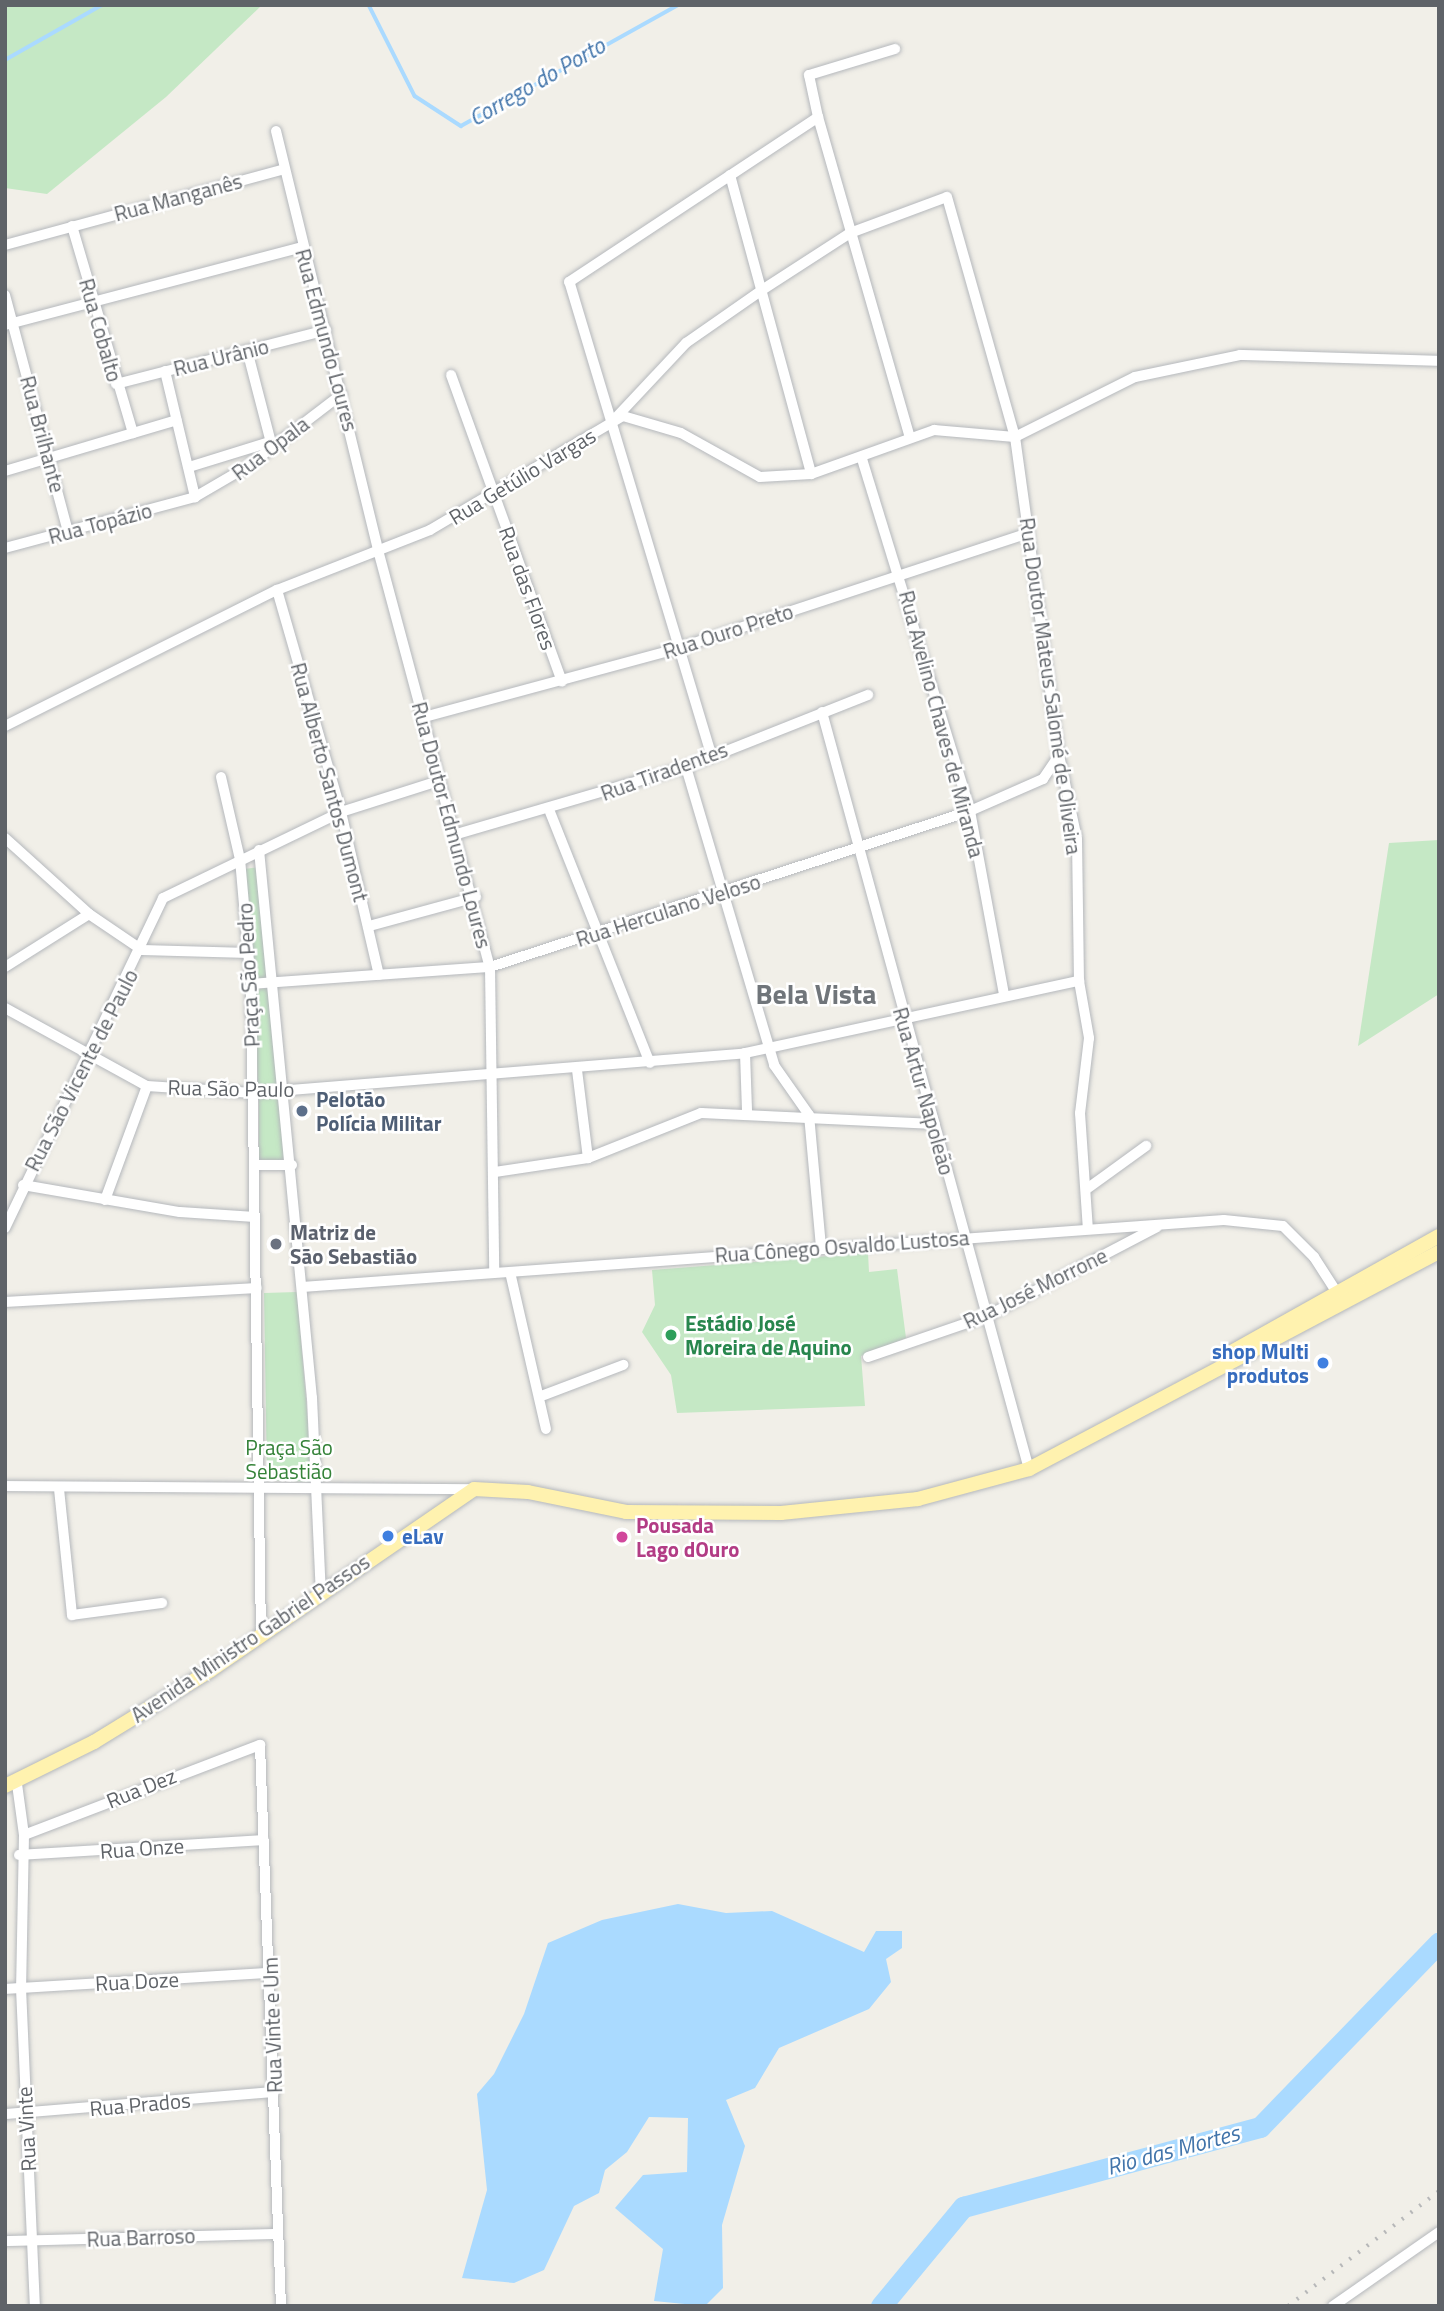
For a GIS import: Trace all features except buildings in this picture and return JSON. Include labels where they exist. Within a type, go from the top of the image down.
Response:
[{"type":"main road","points":[[474,1489],[528,1492],[626,1512],[781,1513],[918,1499],[1028,1464],[1341,1297],[1439,1236]]},
{"type":"main road","points":[[1341,1297],[1439,1252]]},
{"type":"main road","name":"Avenida Ministro Gabriel Passos","points":[[11,1785],[261,1636],[474,1489]]},
{"type":"street","points":[[895,49],[809,75],[850,233],[911,437]]},
{"type":"street","points":[[710,754],[676,649],[569,282],[818,117]]},
{"type":"street","name":"Rua Edmundo Loures","points":[[276,131],[378,550]]},
{"type":"street","name":"Rua Manganês","points":[[5,245],[284,169]]},
{"type":"street","points":[[730,175],[811,474]]},
{"type":"street","name":"Rua Doutor Mateus Salomé de Oliveira","points":[[850,233],[947,197],[1015,436],[1059,755],[1077,839],[1079,981],[1089,1038],[1080,1113],[1088,1188],[1088,1229]]},
{"type":"street","name":"Rua Cobalto","points":[[72,226],[132,433]]},
{"type":"street","points":[[610,424],[686,344],[762,290],[850,233]]},
{"type":"street","points":[[9,324],[303,247]]},
{"type":"street","name":"Rua Brilhante","points":[[5,295],[9,324],[51,459],[68,532]]},
{"type":"street","name":"Rua Urânio","points":[[116,384],[326,330]]},
{"type":"street","points":[[190,467],[271,445],[247,349]]},
{"type":"street","points":[[1015,436],[1135,377],[1240,355],[1439,361]]},
{"type":"street","points":[[165,371],[195,497]]},
{"type":"street","name":"Rua das Flores","points":[[451,375],[562,681]]},
{"type":"street","name":"Rua Opala","points":[[195,497],[342,394]]},
{"type":"street","name":"Rua Getúlio Vargas","points":[[5,726],[277,590],[378,550],[495,497],[623,416],[681,433],[760,477],[811,474],[862,459],[934,429],[1015,436]]},
{"type":"street","points":[[5,471],[177,420]]},
{"type":"street","name":"Rua Avelino Chaves de Miranda","points":[[862,459],[901,572],[970,811],[1004,994]]},
{"type":"street","name":"Rua Topázio","points":[[5,548],[195,497]]},
{"type":"street","name":"Rua Ouro Preto","points":[[424,717],[676,649],[901,572],[1028,533]]},
{"type":"street","name":"Rua Doutor Edmundo Loures","points":[[378,550],[439,781],[475,897],[490,967],[490,1074],[495,1172],[494,1272]]},
{"type":"street","name":"Rua Alberto Santos Dumont","points":[[277,590],[341,812],[379,975]]},
{"type":"street","name":"Rua Tiradentes","points":[[457,834],[550,811],[686,767],[710,754],[868,695]]},
{"type":"street","name":"Rua Artur Napoleão","points":[[822,712],[854,849],[934,1124],[985,1317],[1028,1464]]},
{"type":"street","name":"Rua Herculano Veloso","points":[[251,984],[490,967],[970,811],[1043,779],[1059,755]]},
{"type":"street","points":[[686,767],[727,892],[769,1048],[809,1115],[821,1247]]},
{"type":"street","name":"Praça São Pedro","points":[[221,777],[240,859],[249,953],[255,1217]]},
{"type":"street","name":"Rua São Vicente de Paulo","points":[[5,1228],[23,1185],[142,950],[163,898],[341,812],[439,781]]},
{"type":"street","points":[[550,811],[595,933],[650,1063]]},
{"type":"street","points":[[5,838],[89,914],[142,950],[249,953]]},
{"type":"street","points":[[259,850],[275,982],[292,1165],[321,1594]]},
{"type":"street","points":[[369,926],[475,897]]},
{"type":"street","points":[[5,967],[89,914]]},
{"type":"street","name":"Rua São Paulo","points":[[5,1008],[87,1058],[146,1086],[253,1093],[490,1074],[577,1070],[745,1052],[1004,994],[1079,981]]},
{"type":"street","points":[[745,1052],[747,1111]]},
{"type":"street","points":[[577,1070],[588,1158]]},
{"type":"street","points":[[105,1200],[146,1086]]},
{"type":"street","points":[[495,1172],[588,1158],[701,1113],[747,1111],[934,1124]]},
{"type":"street","points":[[1088,1188],[1146,1146]]},
{"type":"street","points":[[255,1165],[292,1165]]},
{"type":"street","points":[[23,1185],[105,1200],[255,1217],[262,1490],[261,1636]]},
{"type":"street","name":"Rua Cônego Osvaldo Lustosa","points":[[302,1287],[821,1247],[1224,1220],[1283,1226],[1341,1297]]},
{"type":"street","name":"Rua José Morrone","points":[[868,1357],[985,1317],[1160,1226]]},
{"type":"street","points":[[510,1272],[544,1395],[547,1429]]},
{"type":"street","points":[[5,1302],[257,1288]]},
{"type":"street","points":[[544,1395],[623,1365]]},
{"type":"street","points":[[5,1486],[59,1489],[474,1489]]},
{"type":"street","points":[[59,1489],[72,1615],[162,1603]]},
{"type":"street","name":"Rua Dez","points":[[24,1835],[260,1745]]},
{"type":"street","name":"Rua Vinte e Um","points":[[260,1745],[281,2306]]},
{"type":"street","name":"Rua Vinte","points":[[11,1785],[24,1835],[19,1855],[21,1988],[35,2306]]},
{"type":"street","name":"Rua Onze","points":[[19,1855],[264,1840]]},
{"type":"street","name":"Rua Doze","points":[[5,1989],[270,1973]]},
{"type":"street","name":"Rua Prados","points":[[5,2114],[274,2092]]},
{"type":"street","points":[[1333,2306],[1439,2232]]},
{"type":"street","name":"Rua Barroso","points":[[5,2241],[278,2234]]},
{"type":"green space","points":[[5,5],[262,5],[166,97],[47,194],[5,188]]},
{"type":"green space","points":[[1439,840],[1439,994],[1358,1046],[1389,843]]},
{"type":"green space","points":[[259,867],[270,978],[253,979],[244,869]]},
{"type":"green space","points":[[272,988],[279,1084],[258,1085],[254,989]]},
{"type":"green space","points":[[281,1097],[284,1160],[259,1160],[259,1099]]},
{"type":"green space","points":[[868,1253],[869,1272],[897,1269],[906,1338],[861,1356],[865,1406],[677,1413],[671,1375],[642,1332],[655,1305],[652,1270]]},
{"type":"green space","name":"Praça São Sebastião","points":[[297,1292],[313,1482],[267,1480],[264,1293]]},
{"type":"water","points":[[678,1904],[726,1913],[772,1911],[864,1952],[876,1931],[902,1931],[902,1948],[886,1959],[891,1982],[869,2009],[779,2048],[755,2088],[726,2100],[745,2146],[722,2225],[723,2288],[705,2306],[654,2301],[663,2249],[615,2208],[643,2175],[687,2172],[688,2118],[649,2117],[627,2152],[605,2170],[599,2193],[574,2206],[544,2270],[514,2283],[462,2278],[487,2190],[477,2094],[494,2074],[524,2014],[548,1943],[602,1920]]},
{"type":"waterway","name":"Corrego do Porto","points":[[5,60],[102,5]]},
{"type":"waterway","name":"Corrego do Porto","points":[[369,5],[415,96],[461,126],[678,5]]},
{"type":"waterway","name":"Rio das Mortes","points":[[881,2306],[963,2207],[1260,2127],[1439,1942]]},
{"type":"railway","points":[[1288,2306],[1439,2191]]},
{"type":"place","name":"Pelotão Polícia Militar","points":[[302,1111]]},
{"type":"place","name":"Matriz de São Sebastião","points":[[276,1244]]},
{"type":"place","name":"Estádio José Moreira de Aquino","points":[[671,1335]]},
{"type":"place","name":"shop Multi produtos","points":[[1323,1363]]},
{"type":"place","name":"eLav","points":[[388,1536]]},
{"type":"place","name":"Pousada Lago dOuro","points":[[622,1537]]},
{"type":"district","name":"Bela Vista","points":[[816,994]]}]
